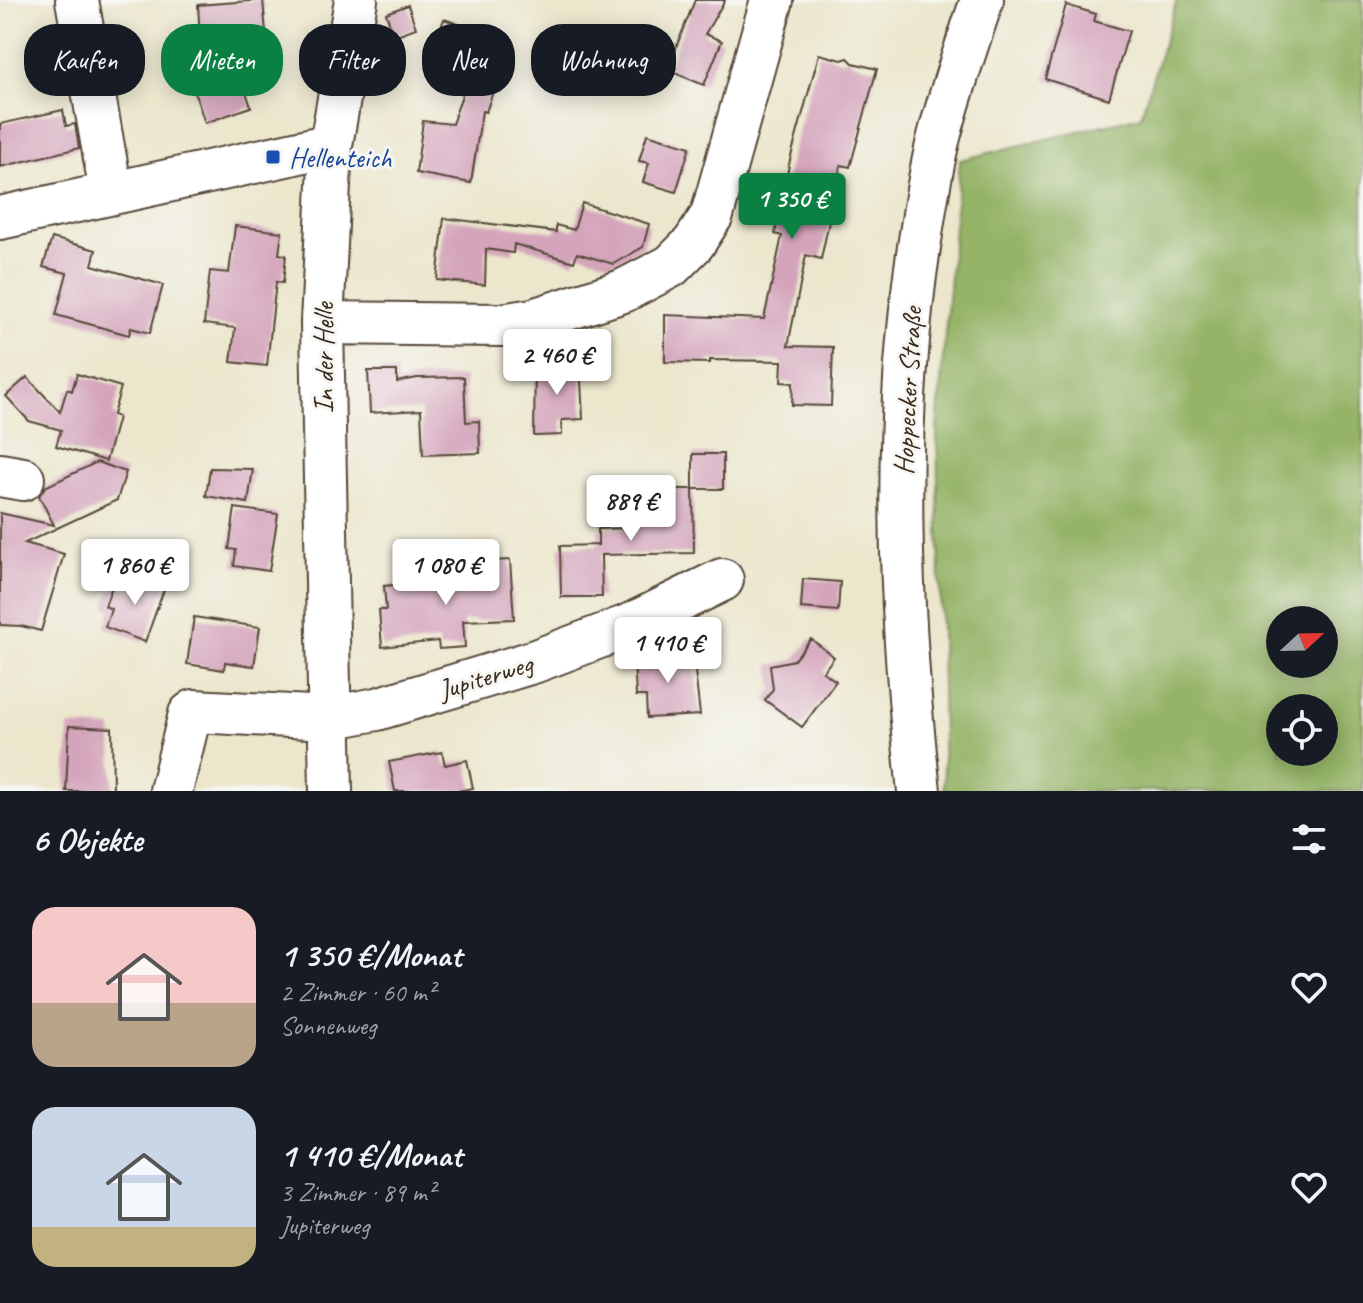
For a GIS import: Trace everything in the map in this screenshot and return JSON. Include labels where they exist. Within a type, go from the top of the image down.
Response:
[{"type":"street","points":[[77,0],[111,192]]},
{"type":"street","name":"In der Helle","points":[[331,791],[322,323],[331,145],[356,0]]},
{"type":"street","points":[[322,323],[517,323],[623,291],[671,266],[694,243],[712,215],[772,0]]},
{"type":"street","name":"Hoppecker Straße","points":[[919,791],[902,563],[901,424],[906,349],[923,223],[937,149],[982,0]]},
{"type":"street","points":[[0,218],[331,145]]},
{"type":"street","name":"Jupiterweg","points":[[329,718],[377,709],[533,662],[628,626],[722,580]]},
{"type":"street","points":[[171,791],[190,714],[194,711],[329,718]]},
{"type":"green space","points":[[1177,0],[1363,0],[1363,791],[944,791],[937,428],[960,160],[1141,116]]},
{"type":"building","points":[[263,0],[265,24],[199,24],[198,5]]},
{"type":"building","points":[[695,0],[725,0],[705,34],[722,41],[704,85],[676,74],[676,48]]},
{"type":"building","points":[[408,5],[416,28],[406,32],[406,24],[390,24],[386,13]]},
{"type":"building","points":[[1066,5],[1096,14],[1094,21],[1129,31],[1109,99],[1045,79]]},
{"type":"building","points":[[444,19],[458,24],[442,24]]},
{"type":"building","points":[[819,54],[842,60],[848,58],[853,63],[877,69],[850,167],[841,165],[821,259],[806,255],[788,346],[833,347],[831,406],[792,405],[793,383],[781,382],[782,361],[665,362],[665,315],[764,319],[782,236],[775,234],[790,160]]},
{"type":"building","points":[[196,96],[247,96],[251,107],[205,123]]},
{"type":"building","points":[[462,96],[491,96],[486,112],[482,111],[471,183],[416,173],[423,121],[452,124]]},
{"type":"building","points":[[63,110],[66,126],[75,124],[79,148],[0,167],[0,124]]},
{"type":"building","points":[[647,134],[690,147],[676,192],[643,182],[649,163],[639,161]]},
{"type":"building","points":[[582,203],[649,224],[643,247],[613,264],[577,253],[574,262],[514,244],[513,253],[486,249],[485,285],[437,280],[444,218],[556,232],[556,225],[574,230]]},
{"type":"building","points":[[235,226],[282,232],[279,254],[286,255],[283,283],[276,282],[267,366],[231,362],[235,328],[204,324],[210,271],[229,273]]},
{"type":"building","points":[[52,238],[96,250],[92,265],[163,285],[150,333],[131,328],[129,335],[56,315],[67,273],[43,267]]},
{"type":"building","points":[[580,362],[583,419],[562,420],[562,435],[534,436],[535,363]]},
{"type":"building","points":[[368,371],[397,371],[397,382],[417,378],[464,377],[466,422],[479,421],[480,453],[423,455],[421,410],[370,413]]},
{"type":"building","points":[[77,374],[121,387],[113,415],[118,417],[106,461],[56,446],[61,430],[29,421],[6,396],[27,377],[60,412],[67,389],[72,391]]},
{"type":"building","points":[[693,454],[723,454],[723,489],[693,489]]},
{"type":"building","points":[[97,462],[126,472],[117,500],[25,543],[64,554],[41,631],[0,625],[0,513],[54,525],[39,496],[45,487]]},
{"type":"building","points":[[210,468],[253,469],[248,503],[206,496]]},
{"type":"building","points":[[655,489],[693,489],[694,553],[601,555],[602,597],[561,597],[560,546],[598,545],[598,529],[631,528],[631,518],[656,517]]},
{"type":"building","points":[[235,508],[278,514],[269,571],[234,566],[236,550],[229,549]]},
{"type":"building","points":[[510,560],[514,619],[463,621],[465,647],[439,649],[438,641],[382,647],[379,610],[386,610],[384,586],[474,577],[473,562]]},
{"type":"building","points":[[143,573],[167,581],[145,642],[105,627],[111,609],[105,606],[113,584],[137,592]]},
{"type":"building","points":[[803,579],[840,582],[838,611],[801,608]]},
{"type":"building","points":[[194,617],[260,627],[254,666],[225,662],[224,670],[187,664]]},
{"type":"building","points":[[811,639],[834,657],[823,672],[836,681],[802,727],[765,700],[773,689],[770,665],[794,660]]},
{"type":"building","points":[[693,653],[700,715],[647,718],[646,696],[636,696],[634,659]]},
{"type":"building","points":[[69,726],[112,728],[113,791],[66,791]]},
{"type":"building","points":[[442,752],[445,765],[467,760],[473,788],[395,791],[389,762]]},
{"type":"place","name":"Hellenteich","points":[[273,157]]}]
